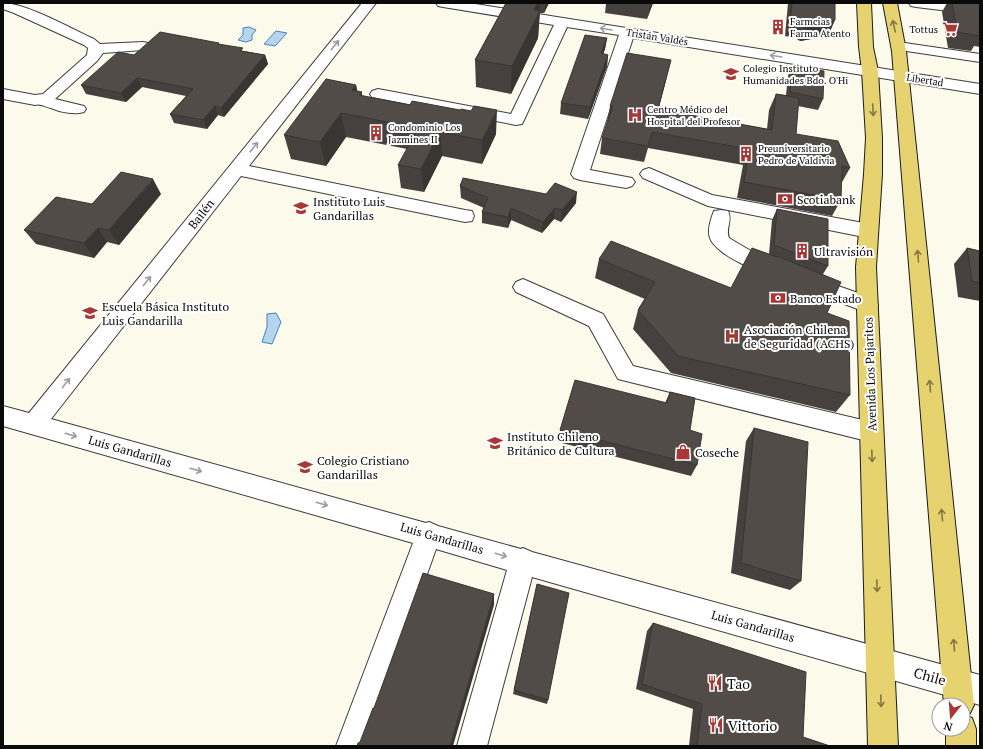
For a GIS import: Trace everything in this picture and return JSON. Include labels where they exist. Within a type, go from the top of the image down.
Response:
[{"type":"main road","name":"Avenida Los Pajaritos","points":[[864,3],[866,47],[870,71],[874,138],[873,174],[866,267],[883,746]]},
{"type":"main road","points":[[890,3],[898,46],[966,693]]},
{"type":"street","name":"Bailén","points":[[33,425],[369,3]]},
{"type":"street","name":"Tristán Valdés","points":[[443,3],[495,7],[562,22],[870,71]]},
{"type":"street","points":[[916,3],[974,10]]},
{"type":"street","points":[[3,5],[19,10],[89,42],[96,49]]},
{"type":"street","points":[[378,94],[516,120],[562,22]]},
{"type":"street","points":[[626,182],[580,174],[627,33]]},
{"type":"street","points":[[96,49],[143,46]]},
{"type":"street","points":[[898,46],[980,58]]},
{"type":"street","points":[[41,99],[53,94],[92,58],[96,53],[96,49]]},
{"type":"street","name":"Libertad","points":[[870,71],[980,89]]},
{"type":"street","points":[[3,94],[28,99],[41,99],[56,105],[78,110]]},
{"type":"street","points":[[236,169],[465,216]]},
{"type":"street","points":[[649,174],[708,200],[869,231]]},
{"type":"street","points":[[720,216],[718,236],[721,242],[739,254],[868,305]]},
{"type":"street","points":[[523,287],[596,320],[626,373],[871,432]]},
{"type":"street","name":"Luis Gandarillas","points":[[3,416],[429,534],[880,662]]},
{"type":"street","points":[[351,746],[429,534]]},
{"type":"street","points":[[472,746],[523,561]]},
{"type":"street","name":"Chile","points":[[880,662],[966,693]]},
{"type":"water","points":[[249,27],[256,30],[252,35],[252,40],[246,42],[238,40],[243,35],[243,28]]},
{"type":"water","points":[[276,31],[287,33],[275,46],[264,44]]},
{"type":"water","points":[[276,313],[281,322],[272,344],[262,342],[267,327],[267,314]]},
{"type":"building","points":[[506,3],[538,3],[534,10],[540,11],[512,66],[475,60]]},
{"type":"building","points":[[792,3],[835,3],[835,20],[822,25],[805,27],[800,24],[790,22]]},
{"type":"building","points":[[952,3],[980,3],[980,36],[957,32]]},
{"type":"building","points":[[160,32],[243,48],[240,51],[265,55],[221,108],[215,106],[203,120],[170,114],[193,89],[137,78],[121,93],[81,85],[118,52],[134,55]]},
{"type":"building","points":[[585,35],[607,38],[601,53],[608,55],[590,107],[561,103]]},
{"type":"building","points":[[627,53],[671,60],[658,109],[772,130],[776,94],[799,98],[796,134],[838,141],[850,168],[842,166],[841,200],[744,182],[749,149],[652,132],[648,146],[602,138],[613,106],[610,106]]},
{"type":"building","points":[[792,65],[824,71],[823,99],[790,92]]},
{"type":"building","points":[[326,79],[356,85],[352,90],[362,92],[359,95],[410,105],[412,101],[460,110],[471,111],[474,106],[497,110],[482,140],[440,132],[421,169],[398,165],[418,128],[341,113],[320,142],[284,135]]},
{"type":"building","points":[[121,172],[153,179],[109,230],[98,228],[84,243],[24,230],[56,197],[92,204]]},
{"type":"building","points":[[463,178],[546,194],[555,183],[577,192],[562,210],[555,208],[543,222],[511,208],[508,217],[482,212],[488,198],[460,186]]},
{"type":"building","points":[[777,209],[828,219],[828,266],[774,245]]},
{"type":"building","points":[[611,241],[731,288],[752,248],[777,256],[841,282],[827,313],[849,321],[850,395],[678,356],[638,310],[655,282],[599,259]]},
{"type":"building","points":[[967,248],[980,251],[980,283],[972,281]]},
{"type":"building","points":[[575,380],[667,403],[670,392],[695,398],[690,430],[702,434],[697,465],[560,430]]},
{"type":"building","points":[[754,428],[808,442],[801,581],[741,563]]},
{"type":"building","points":[[423,573],[494,594],[450,746],[357,746],[374,708]]},
{"type":"building","points":[[537,584],[569,593],[548,700],[514,690]]},
{"type":"building","name":"Tao","points":[[653,623],[806,672],[803,737],[830,746],[697,746],[702,704],[642,684]]},
{"type":"place","name":"Farmcias Farma Atento","points":[[778,27]]},
{"type":"place","name":"Tottus","points":[[950,29]]},
{"type":"place","name":"Colegio Instituto Humanidades Bdo. O'Hi","points":[[731,74]]},
{"type":"place","name":"Centro Médico del Hospital del Profesor","points":[[635,115]]},
{"type":"place","name":"Condominio Los Jazmines II","points":[[376,133]]},
{"type":"place","name":"Preuniversitario Pedro de Valdivia","points":[[746,154]]},
{"type":"place","name":"Scotiabank","points":[[785,199]]},
{"type":"place","name":"Instituto Luis Gandarillas","points":[[301,208]]},
{"type":"place","name":"Ultravisión","points":[[802,251]]},
{"type":"place","name":"Banco Estado","points":[[778,298]]},
{"type":"place","name":"Escuela Básica Instituto Luis Gandarilla","points":[[90,313]]},
{"type":"place","name":"Asociación Chilena de Seguridad (ACHS)","points":[[732,336]]},
{"type":"place","name":"Instituto Chileno Británico de Cultura","points":[[495,443]]},
{"type":"place","name":"Coseche","points":[[683,452]]},
{"type":"place","name":"Colegio Cristiano Gandarillas","points":[[305,467]]},
{"type":"place","name":"Tao","points":[[715,683]]},
{"type":"place","name":"Vittorio","points":[[716,725]]}]
